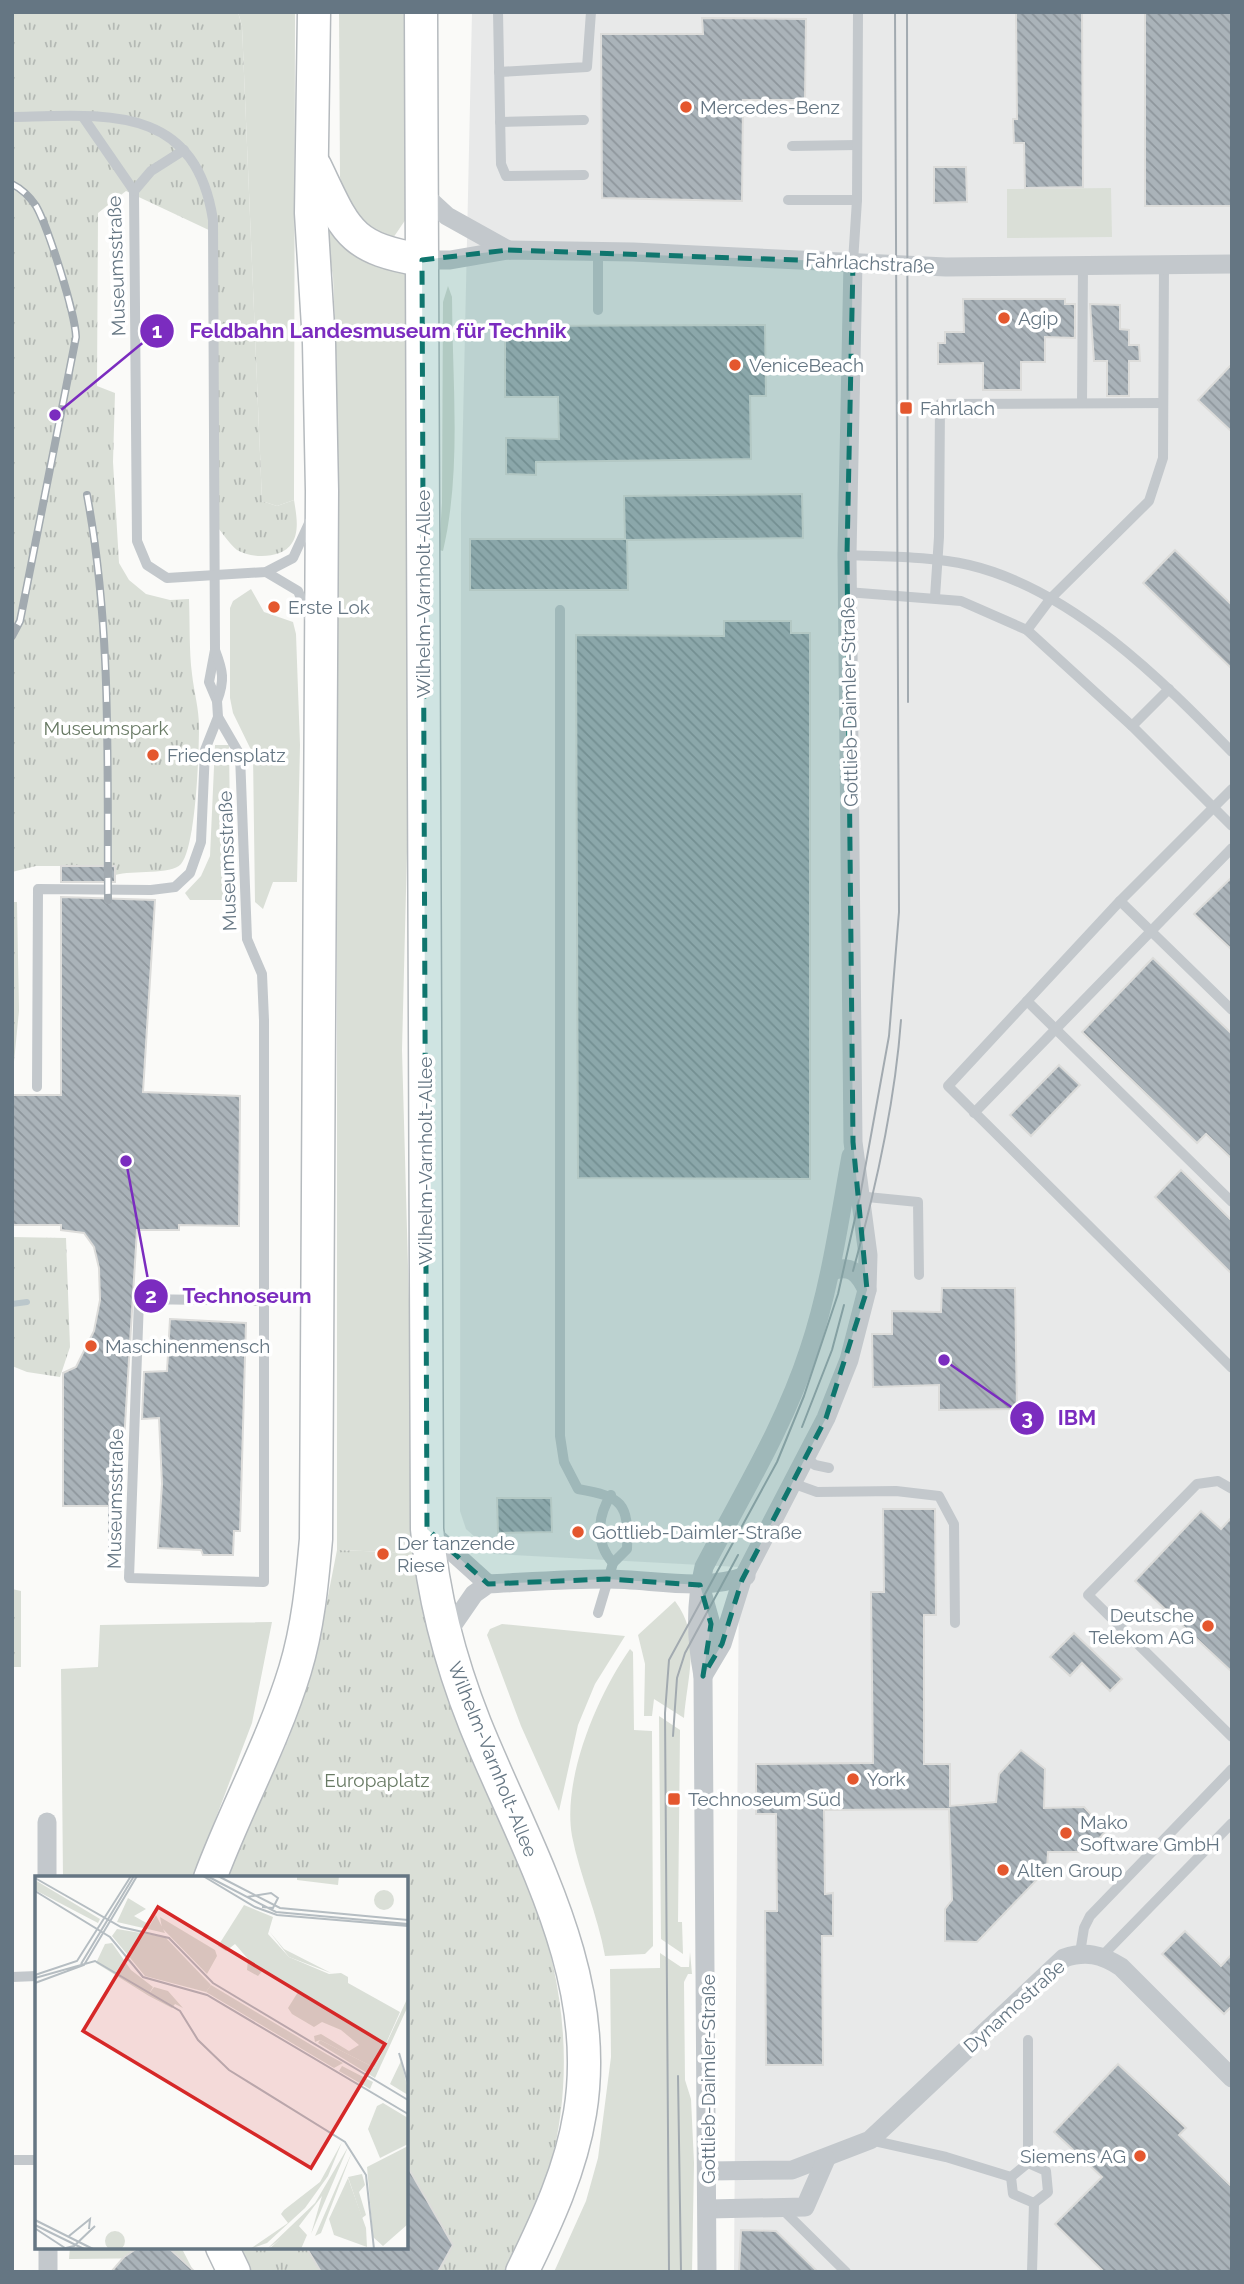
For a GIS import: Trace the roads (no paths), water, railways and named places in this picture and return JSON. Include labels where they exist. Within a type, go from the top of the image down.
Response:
[{"type":"main road","points":[[212,1876],[253,1780],[294,1672],[308,1615],[314,1562],[318,1449],[322,491],[319,343],[311,213],[314,12]]},
{"type":"main road","name":"Wilhelm-Varnholt-Allee","points":[[421,12],[427,1529],[445,1636],[475,1725],[530,1847],[567,1944],[581,2019],[583,2084],[576,2136],[558,2193],[522,2272]]},
{"type":"main road","points":[[313,162],[341,218],[359,239],[386,254],[422,260]]},
{"type":"main road","points":[[223,2249],[234,2272]]},
{"type":"street","name":"Fahrlachstraße","points":[[422,193],[447,216],[508,250]]},
{"type":"street","name":"Fahrlachstraße","points":[[422,260],[450,261],[508,250],[598,251],[946,267],[1232,264]]},
{"type":"street","name":"Gottlieb-Daimler-Straße","points":[[707,2272],[709,2171],[703,1676],[695,1633],[699,1585],[704,1567],[771,1442],[809,1351],[852,1198],[847,555],[853,262]]},
{"type":"street","name":"Gottlieb-Daimler-Straße","points":[[703,1676],[722,1644],[732,1605],[826,1418],[849,1360],[867,1290],[868,1255],[852,1198]]},
{"type":"street","points":[[831,1271],[844,1268],[853,1270],[867,1290]]},
{"type":"street","points":[[427,1529],[488,1584]]},
{"type":"street","points":[[445,1636],[474,1594],[488,1584],[610,1571],[699,1585],[723,1583],[746,1576]]},
{"type":"street","points":[[47,1822],[47,1876]]},
{"type":"street","name":"Dynamostraße","points":[[709,2171],[792,2171],[870,2140],[1063,1958],[1080,1953],[1102,1955]]},
{"type":"street","points":[[1102,1955],[1121,1967],[1232,2078]]},
{"type":"street","points":[[709,2209],[805,2207],[825,2159]]},
{"type":"street","points":[[792,2171],[811,2186],[811,2192]]},
{"type":"street","points":[[48,2249],[48,2272]]},
{"type":"lane","points":[[498,12],[501,164],[506,176],[584,176]]},
{"type":"lane","points":[[499,72],[586,67],[591,12]]},
{"type":"lane","points":[[853,262],[857,200],[858,12]]},
{"type":"lane","name":"Museumsstraße","points":[[12,117],[121,118],[146,124],[184,150],[204,184],[213,220],[215,650],[224,672],[224,682],[217,702],[218,717],[205,750],[201,842],[190,873],[175,887],[151,890],[37,889],[37,1087]]},
{"type":"lane","name":"Museumsstraße","points":[[83,117],[134,191],[137,541],[146,565],[167,578],[266,572],[293,558],[322,491]]},
{"type":"lane","points":[[500,122],[584,120]]},
{"type":"lane","points":[[792,146],[857,145]]},
{"type":"lane","points":[[134,191],[151,171],[184,150]]},
{"type":"lane","points":[[788,200],[857,200]]},
{"type":"lane","points":[[598,251],[598,310]]},
{"type":"lane","points":[[1027,630],[1051,598],[1149,501],[1163,458],[1164,264]]},
{"type":"lane","points":[[1082,403],[1083,265]]},
{"type":"lane","points":[[935,597],[939,559],[940,404],[1163,403]]},
{"type":"lane","points":[[847,555],[939,559],[1007,577],[1051,598],[1084,620],[1169,689],[1232,752]]},
{"type":"lane","points":[[266,572],[298,591],[321,650]]},
{"type":"lane","points":[[847,592],[935,597],[988,610],[1027,630],[1132,726],[1232,825]]},
{"type":"lane","points":[[560,610],[560,1436],[564,1462],[578,1489],[611,1495],[625,1508],[628,1528],[627,1549],[610,1571],[598,1613]]},
{"type":"lane","points":[[1132,726],[1169,689]]},
{"type":"lane","name":"Museumsstraße","points":[[218,717],[240,755],[247,939],[262,974],[264,1301],[264,1582],[128,1578],[139,1299],[264,1301]]},
{"type":"lane","points":[[1232,789],[1120,901],[948,1086],[1232,1367]]},
{"type":"lane","points":[[974,1113],[1232,848]]},
{"type":"lane","points":[[1120,901],[1232,1010]]},
{"type":"lane","points":[[1027,1001],[1232,1202]]},
{"type":"lane","points":[[852,1198],[918,1202],[919,1275]]},
{"type":"lane","points":[[805,1457],[815,1465],[829,1468]]},
{"type":"lane","points":[[1232,1489],[1218,1481],[1207,1481],[1190,1489],[1088,1595],[1232,1737]]},
{"type":"lane","points":[[791,1483],[817,1492],[896,1491],[939,1496],[954,1524],[955,1623]]},
{"type":"lane","points":[[610,1571],[603,1551],[600,1513],[611,1495]]},
{"type":"lane","points":[[1080,1953],[1084,1928],[1090,1916],[1232,1769]]},
{"type":"lane","points":[[1102,1955],[1232,1824]]},
{"type":"lane","points":[[12,1977],[35,1976]]},
{"type":"lane","points":[[1028,2040],[1028,2163]]},
{"type":"lane","points":[[870,2140],[946,2157],[1011,2176]]},
{"type":"lane","points":[[12,2160],[35,2160]]},
{"type":"lane","points":[[1011,2176],[1028,2163]]},
{"type":"lane","points":[[1028,2163],[1046,2171],[1048,2192],[1034,2203]]},
{"type":"lane","points":[[1011,2176],[1013,2194],[1034,2203]]},
{"type":"lane","points":[[1032,2272],[1034,2203]]},
{"type":"lane","points":[[781,2208],[846,2272]]},
{"type":"waterway","points":[[12,1304],[27,1302]]},
{"type":"tram line","points":[[669,2272],[665,1713],[669,1660],[777,1462],[804,1396],[838,1294],[860,1196],[889,1036],[899,912],[895,12]]},
{"type":"tram line","points":[[907,12],[908,702]]},
{"type":"tram line","points":[[853,1271],[883,1147],[901,1020]]},
{"type":"tram line","points":[[802,1427],[832,1350],[844,1305]]},
{"type":"tram line","points":[[673,1736],[677,1678],[685,1653],[738,1555]]},
{"type":"tram line","points":[[678,2076],[681,2272]]},
{"type":"railway","points":[[12,184],[28,196],[41,217],[66,290],[76,337],[20,621],[12,636]]},
{"type":"railway","points":[[87,495],[101,596],[104,646],[108,748],[108,900]]},
{"type":"railway","points":[[112,1506],[112,1559]]},
{"type":"place","name":"Mercedes-Benz","points":[[686,107]]},
{"type":"place","name":"Agip","points":[[1004,318]]},
{"type":"place","name":"VeniceBeach","points":[[735,365]]},
{"type":"place","name":"Fahrlach","points":[[906,408]]},
{"type":"place","name":"Feldbahn Landesmuseum für Technik","points":[[55,415]]},
{"type":"place","name":"Erste Lok","points":[[274,607]]},
{"type":"place","name":"Friedensplatz","points":[[153,755]]},
{"type":"place","name":"Technoseum","points":[[126,1161]]},
{"type":"place","name":"Maschinenmensch","points":[[91,1346]]},
{"type":"place","name":"IBM","points":[[944,1360]]},
{"type":"place","name":"Gottlieb-Daimler-Straße","points":[[578,1532]]},
{"type":"place","name":"Der tanzende Riese","points":[[383,1554]]},
{"type":"place","name":"Deutsche Telekom AG","points":[[1208,1626]]},
{"type":"place","name":"York","points":[[853,1779]]},
{"type":"place","name":"Technoseum Süd","points":[[674,1799]]},
{"type":"place","name":"Mako Software GmbH","points":[[1066,1833]]},
{"type":"place","name":"Alten Group","points":[[1003,1870]]},
{"type":"place","name":"Siemens AG","points":[[1140,2156]]},
{"type":"park label","name":"Museumspark","points":[[106,728]]},
{"type":"park label","name":"Europaplatz","points":[[377,1780]]}]
